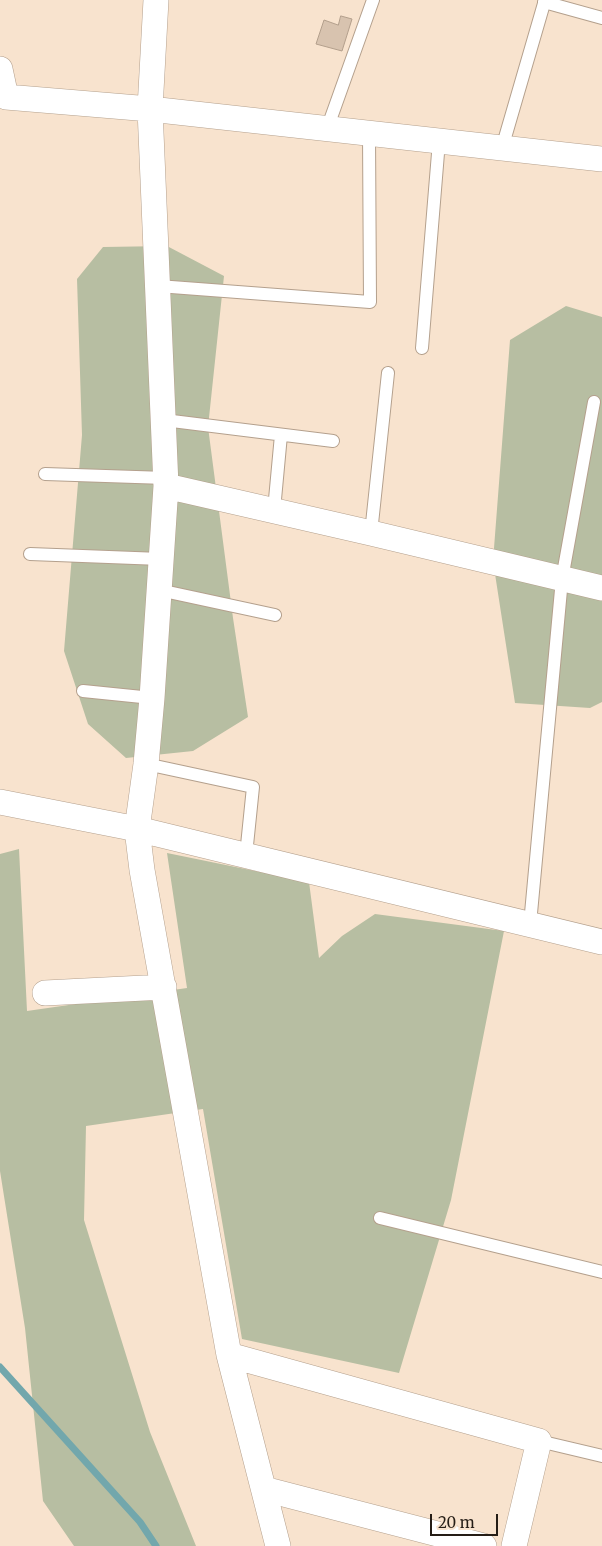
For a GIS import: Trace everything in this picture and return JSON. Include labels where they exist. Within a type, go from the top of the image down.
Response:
[{"type":"street","points":[[156,0],[150,109],[166,482],[152,698],[146,764],[137,829],[142,870],[230,1356],[278,1546]]},
{"type":"street","points":[[0,69],[6,97],[150,109],[602,159]]},
{"type":"street","points":[[166,482],[274,510],[602,588]]},
{"type":"street","points":[[0,802],[137,829],[602,942]]},
{"type":"street","points":[[44,992],[164,987]]},
{"type":"street","points":[[230,1356],[539,1441],[514,1546]]},
{"type":"street","points":[[264,1489],[415,1537],[484,1546]]},
{"type":"lane","points":[[327,129],[373,0]]},
{"type":"lane","points":[[502,148],[545,1],[602,18]]},
{"type":"lane","points":[[158,286],[370,302],[369,134]]},
{"type":"lane","points":[[422,348],[439,141]]},
{"type":"lane","points":[[371,533],[388,373]]},
{"type":"lane","points":[[530,924],[562,579],[594,402]]},
{"type":"lane","points":[[164,420],[333,441]]},
{"type":"lane","points":[[274,510],[281,435]]},
{"type":"lane","points":[[45,474],[166,482]]},
{"type":"lane","points":[[30,554],[161,559]]},
{"type":"lane","points":[[159,590],[275,615]]},
{"type":"lane","points":[[83,691],[152,698]]},
{"type":"lane","points":[[146,764],[253,787],[246,855]]},
{"type":"lane","points":[[380,1218],[602,1272]]},
{"type":"lane","points":[[539,1441],[602,1456]]},
{"type":"green space","points":[[167,246],[224,276],[208,427],[248,717],[193,751],[126,758],[88,724],[64,651],[82,435],[77,279],[103,247]]},
{"type":"green space","points":[[566,306],[602,317],[602,702],[590,708],[515,703],[493,561],[510,340]]},
{"type":"green space","points":[[19,849],[27,1011],[187,988],[167,853],[309,882],[319,958],[342,936],[375,914],[504,931],[451,1200],[399,1373],[242,1339],[203,1109],[86,1126],[84,1220],[150,1432],[196,1546],[74,1546],[43,1501],[25,1328],[0,1171],[0,854]]},
{"type":"building","points":[[341,16],[352,19],[342,51],[316,44],[324,20],[338,25]]},
{"type":"waterway","points":[[0,1367],[140,1522],[156,1546]]}]
